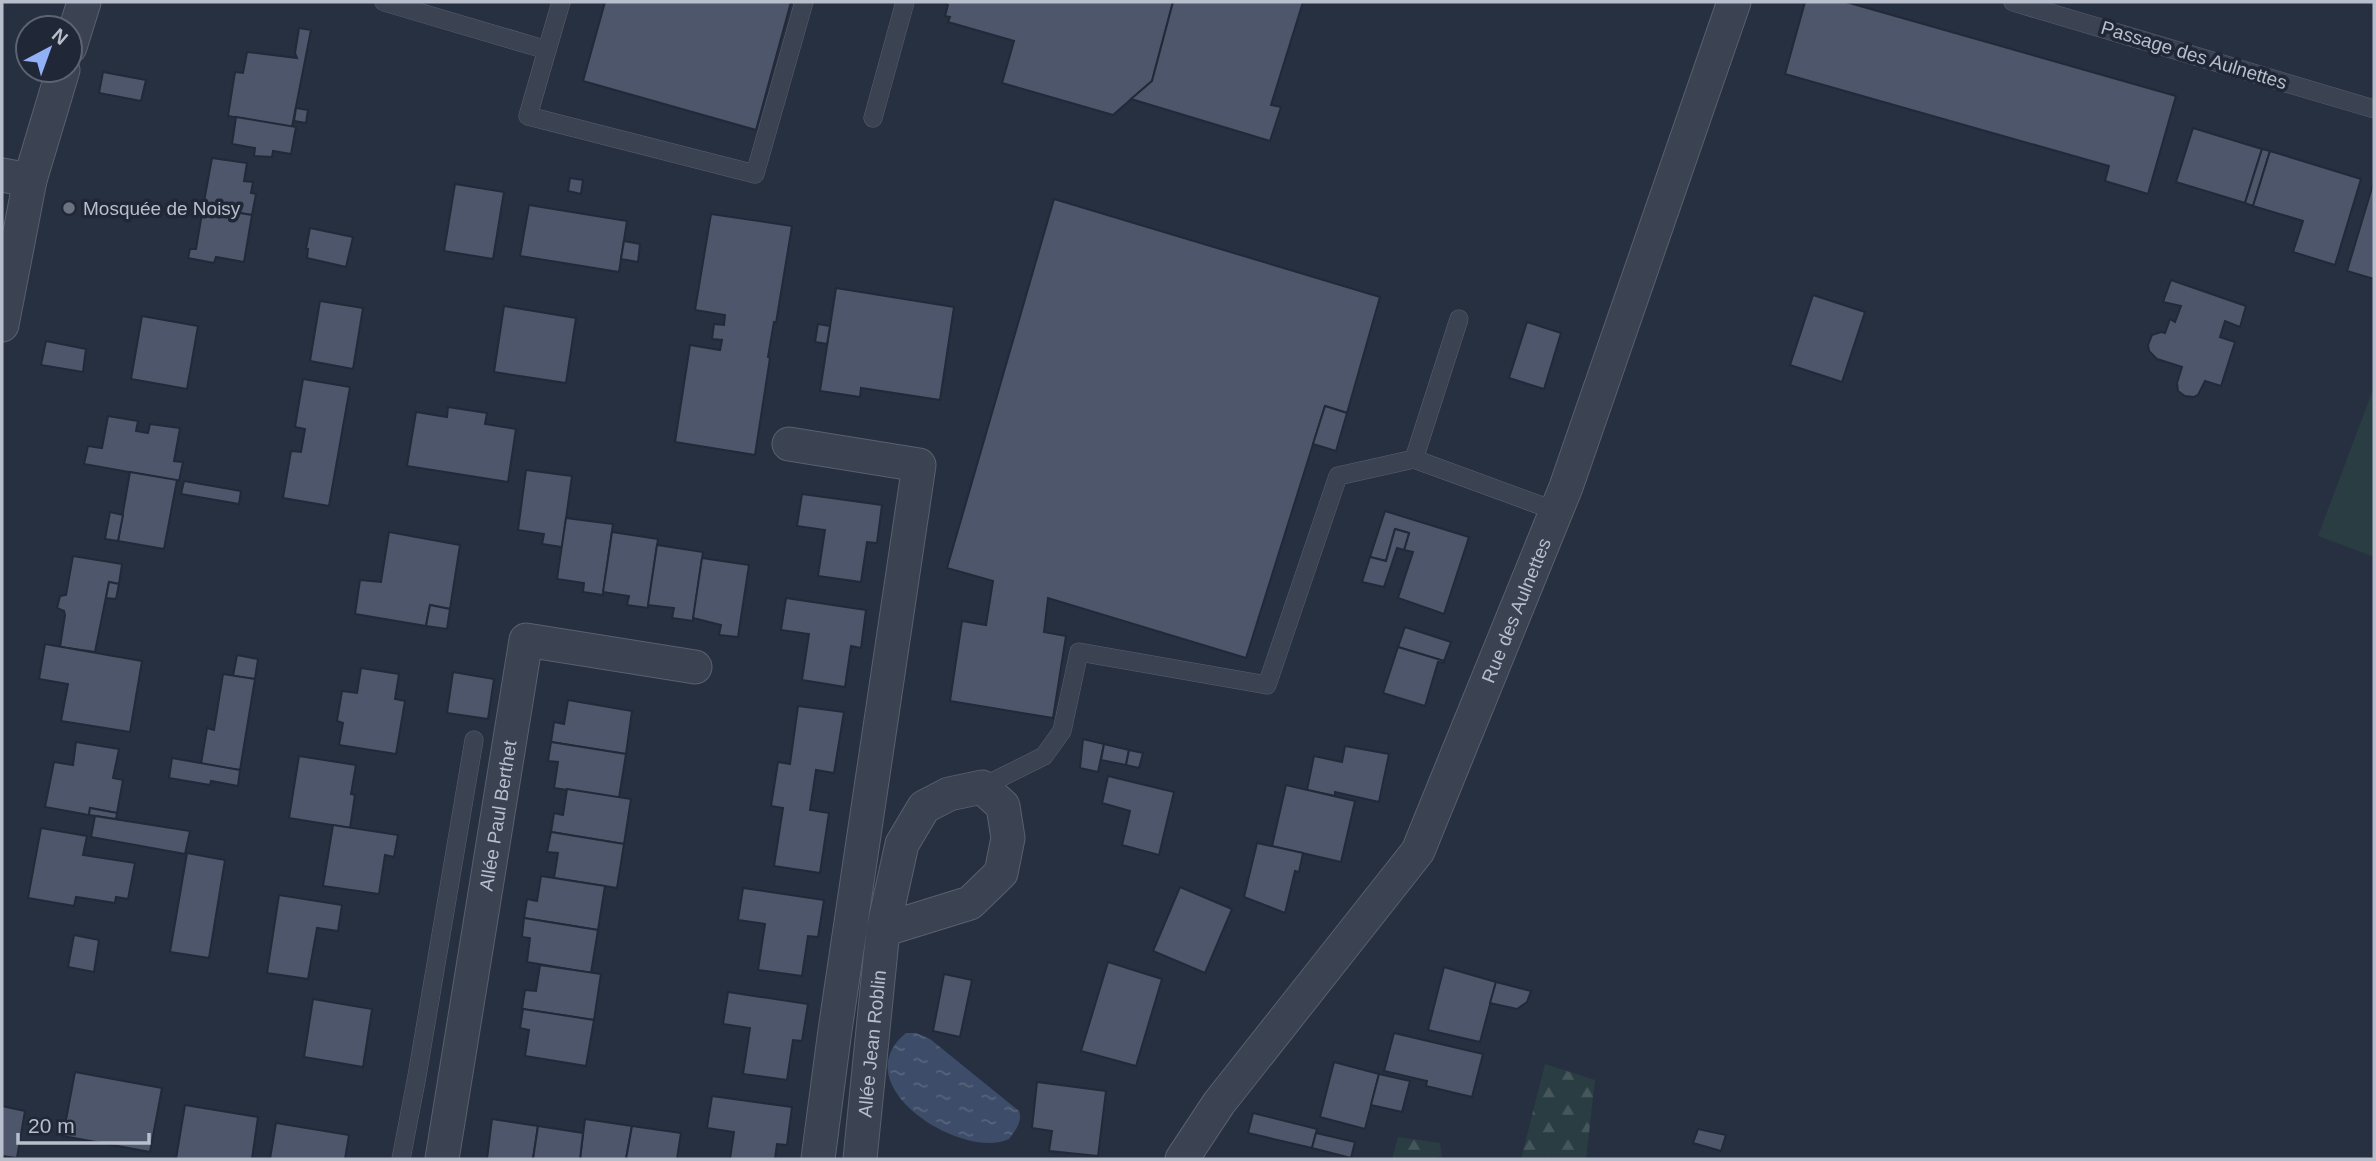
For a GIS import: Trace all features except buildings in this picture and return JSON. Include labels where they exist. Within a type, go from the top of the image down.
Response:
[{"type":"street","name":"Rue des Aulnettes","points":[[1182,1159],[1219,1103],[1418,851],[1556,511],[1734,2]]},
{"type":"street","points":[[2,325],[16,177],[57,84]]},
{"type":"street","points":[[789,444],[919,465],[818,1159]]},
{"type":"street","name":"Allée Paul Berthet","points":[[442,1159],[526,640],[695,667]]},
{"type":"street","points":[[883,930],[970,903],[1001,873],[1008,838],[1003,806],[982,787]]},
{"type":"street","name":"Allée Jean Roblin","points":[[860,1159],[883,930],[902,844],[924,807],[949,794],[982,787]]},
{"type":"lane","points":[[384,2],[547,50]]},
{"type":"lane","points":[[561,2],[528,116],[755,174],[804,2]]},
{"type":"lane","points":[[873,118],[905,2]]},
{"type":"lane","name":"Passage des Aulnettes","points":[[2013,2],[2374,109]]},
{"type":"lane","points":[[1414,459],[1459,319]]},
{"type":"lane","points":[[982,787],[1044,756],[1062,731],[1079,652],[1267,685],[1338,476],[1414,459],[1556,511]]},
{"type":"lane","points":[[401,1159],[418,1076],[474,740]]},
{"type":"green space","points":[[2374,387],[2374,557],[2318,536]]},
{"type":"green space","points":[[1545,1064],[1595,1080],[1586,1159],[1521,1159]]},
{"type":"green space","points":[[1398,1137],[1440,1143],[1442,1159],[1392,1159]]},
{"type":"water","points":[[906,1033],[916,1033],[930,1039],[1019,1111],[1019,1122],[1009,1139],[988,1143],[964,1139],[939,1129],[916,1114],[898,1095],[888,1075],[890,1053]]},
{"type":"place","name":"Mosquée de Noisy","points":[[69,208]]}]
